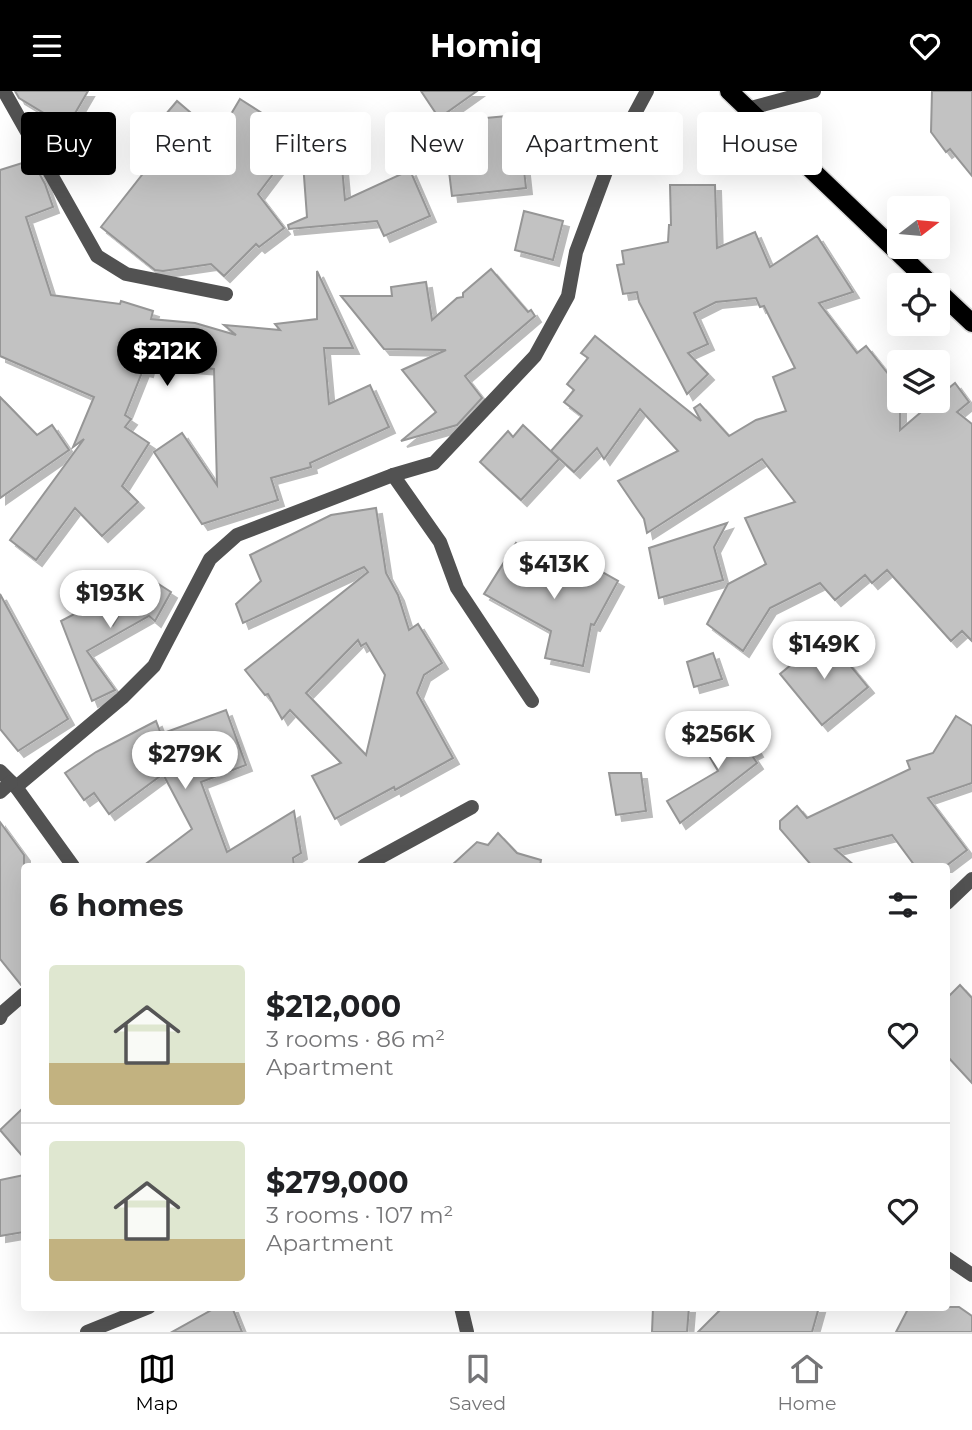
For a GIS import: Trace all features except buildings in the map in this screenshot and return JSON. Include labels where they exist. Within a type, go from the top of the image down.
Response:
[{"type":"main road","points":[[729,91],[919,273]]},
{"type":"main road","points":[[950,302],[972,323]]},
{"type":"street","points":[[4,91],[97,256],[126,274],[226,294]]},
{"type":"street","points":[[9,787],[122,698],[154,666],[210,559],[237,535],[393,475],[434,463],[535,356],[568,296],[576,252],[611,158],[647,91]]},
{"type":"street","points":[[747,109],[814,91]]},
{"type":"street","points":[[393,475],[440,542],[457,588],[532,701]]},
{"type":"street","points":[[0,771],[9,787],[71,863]]},
{"type":"street","points":[[370,863],[472,807]]},
{"type":"street","points":[[950,900],[972,879]]},
{"type":"street","points":[[0,1018],[21,997]]},
{"type":"street","points":[[950,1260],[972,1275]]},
{"type":"street","points":[[87,1332],[139,1311]]},
{"type":"street","points":[[462,1311],[467,1332]]}]
